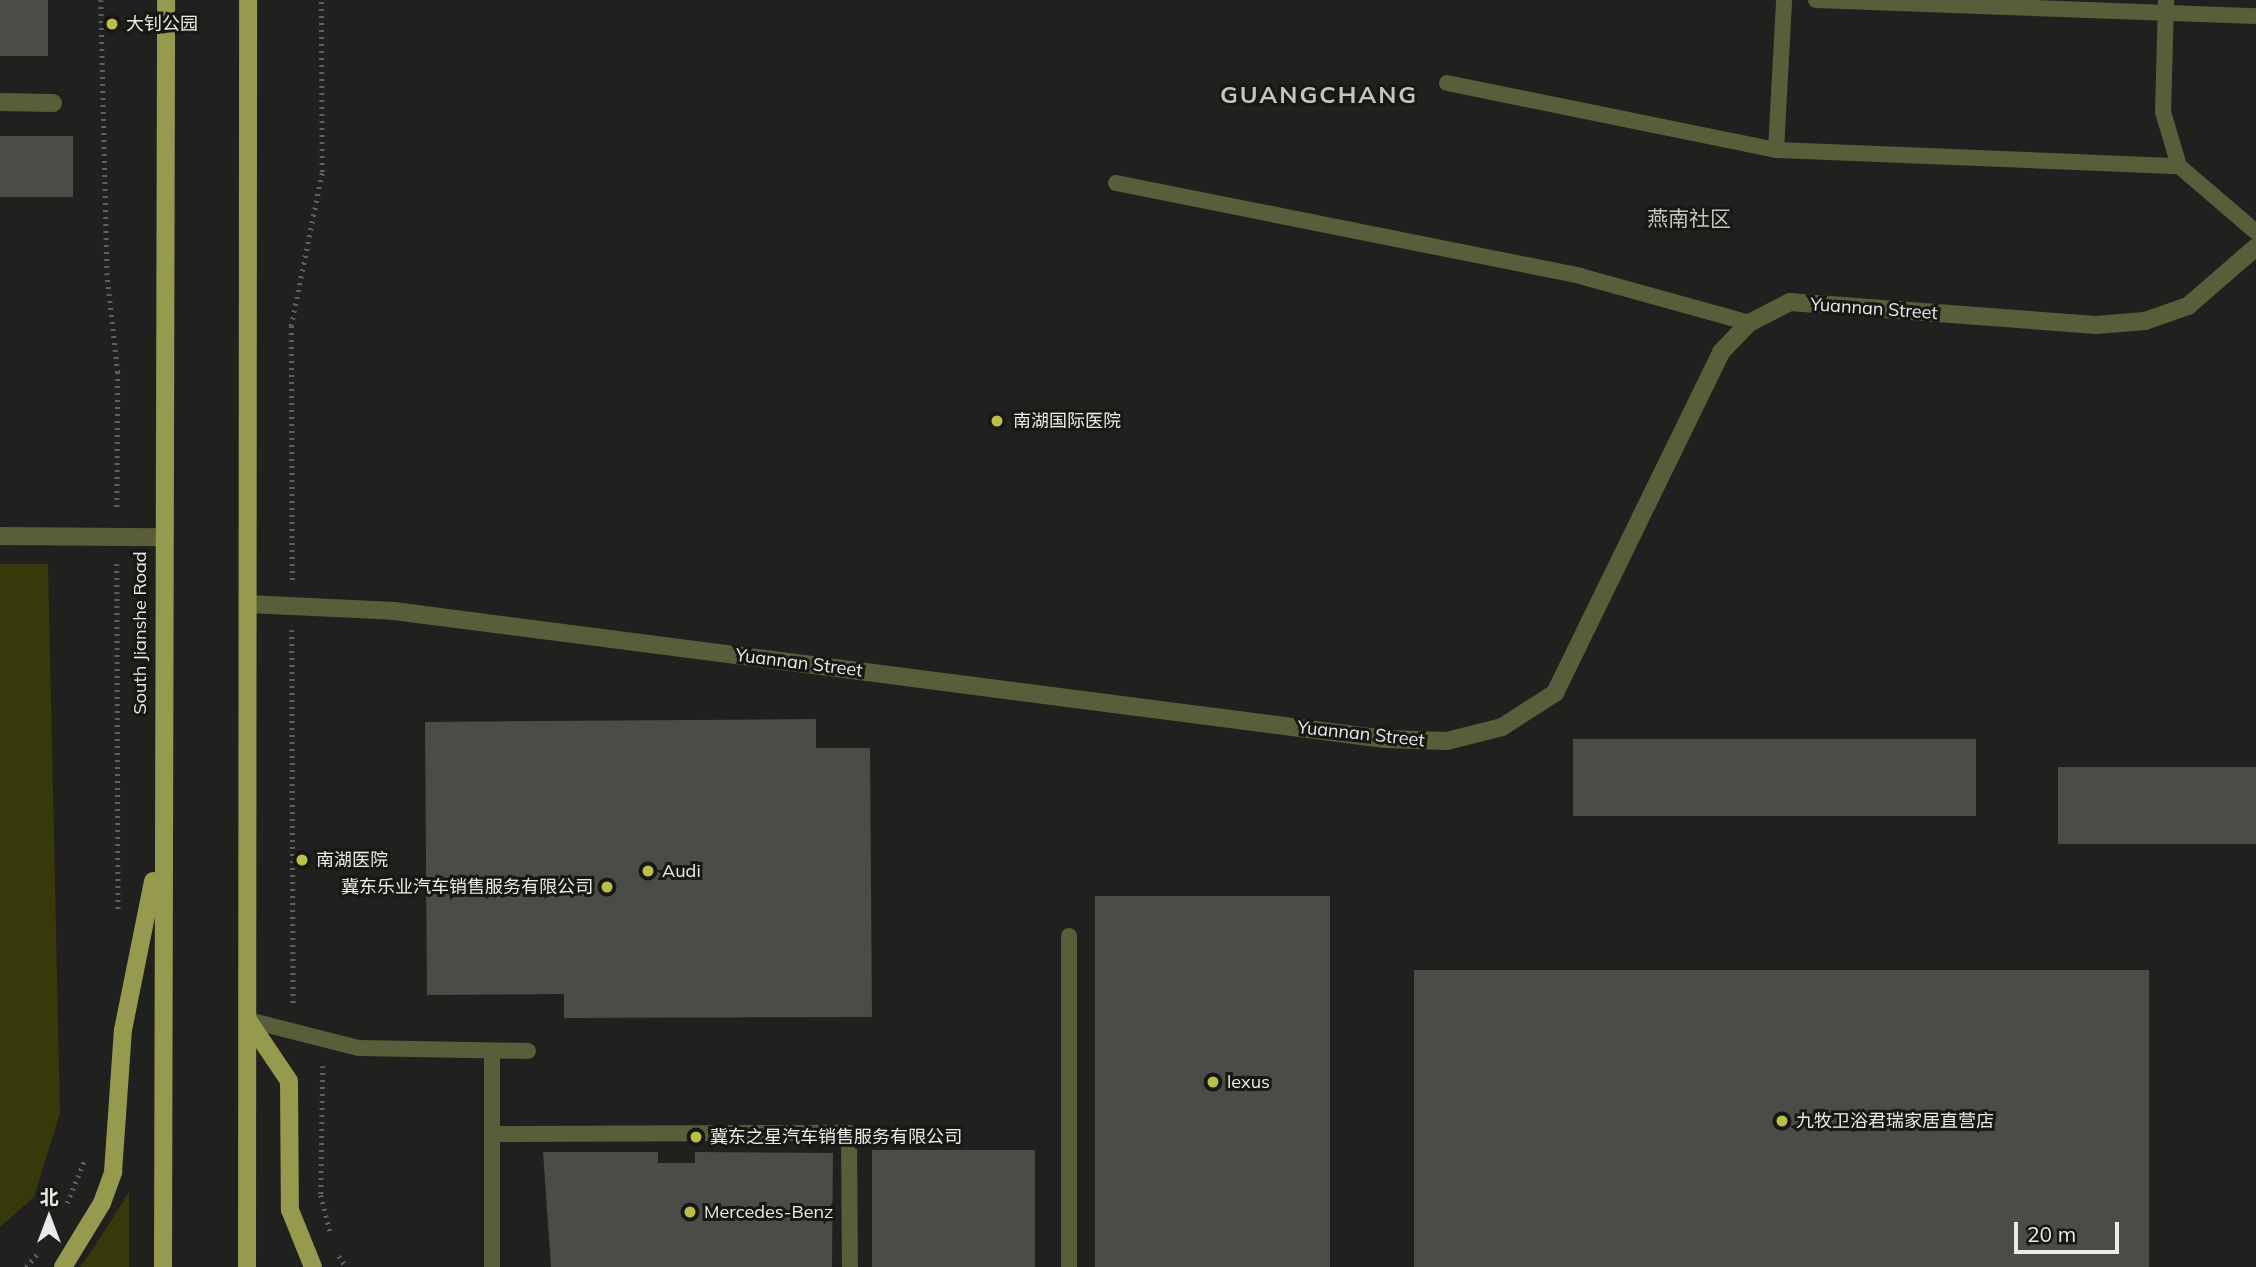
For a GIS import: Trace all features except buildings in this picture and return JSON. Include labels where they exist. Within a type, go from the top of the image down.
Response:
[{"type":"main road","name":"South Jianshe Road","points":[[163,1267],[160,847],[166,0]]},
{"type":"main road","points":[[247,1267],[248,0]]},
{"type":"main road","points":[[63,1267],[97,1213],[113,1172],[123,1030],[160,847]]},
{"type":"main road","points":[[248,1020],[289,1081],[290,1210],[313,1267]]},
{"type":"street","points":[[0,102],[53,103]]},
{"type":"street","name":"Yuannan Street","points":[[248,604],[394,611],[1385,739],[1447,741],[1502,727],[1555,693],[1721,352],[1749,323],[1790,302],[2096,325],[2145,321],[2188,306],[2256,247]]},
{"type":"street","points":[[0,536],[162,537]]},
{"type":"lane","points":[[1776,150],[1784,0]]},
{"type":"lane","points":[[1816,0],[2165,6],[2256,16]]},
{"type":"lane","points":[[2165,6],[2163,112],[2179,166],[2256,232]]},
{"type":"lane","points":[[1447,83],[1776,150],[2179,166]]},
{"type":"lane","points":[[1116,183],[1580,276],[1749,323]]},
{"type":"lane","points":[[1069,936],[1069,1267]]},
{"type":"lane","points":[[248,1020],[359,1048],[528,1051]]},
{"type":"lane","points":[[492,1051],[492,1267]]},
{"type":"lane","points":[[492,1134],[849,1133],[850,1267]]},
{"type":"path","points":[[101,0],[107,273],[118,372],[118,922]]},
{"type":"path","points":[[321,0],[322,172],[291,326],[293,1015],[323,1063],[321,1195],[334,1245],[346,1267]]},
{"type":"path","points":[[64,1210],[87,1152]]},
{"type":"shaded area","points":[[0,564],[48,564],[60,1113],[34,1197],[0,1227]]},
{"type":"shaded area","points":[[129,1192],[129,1267],[80,1267],[95,1246]]},
{"type":"place","name":"大钊公园","points":[[112,24]]},
{"type":"place","name":"南湖国际医院","points":[[997,421]]},
{"type":"place","name":"南湖医院","points":[[302,860]]},
{"type":"place","name":"Audi","points":[[648,871]]},
{"type":"place","name":"冀东乐业汽车销售服务有限公司","points":[[607,887]]},
{"type":"place","name":"lexus","points":[[1213,1082]]},
{"type":"place","name":"九牧卫浴君瑞家居直营店","points":[[1782,1121]]},
{"type":"place","name":"冀东之星汽车销售服务有限公司","points":[[696,1137]]},
{"type":"place","name":"Mercedes-Benz","points":[[690,1212]]},
{"type":"district","name":"GUANGCHANG","points":[[1319,95]]},
{"type":"district","name":"燕南社区","points":[[1689,218]]}]
